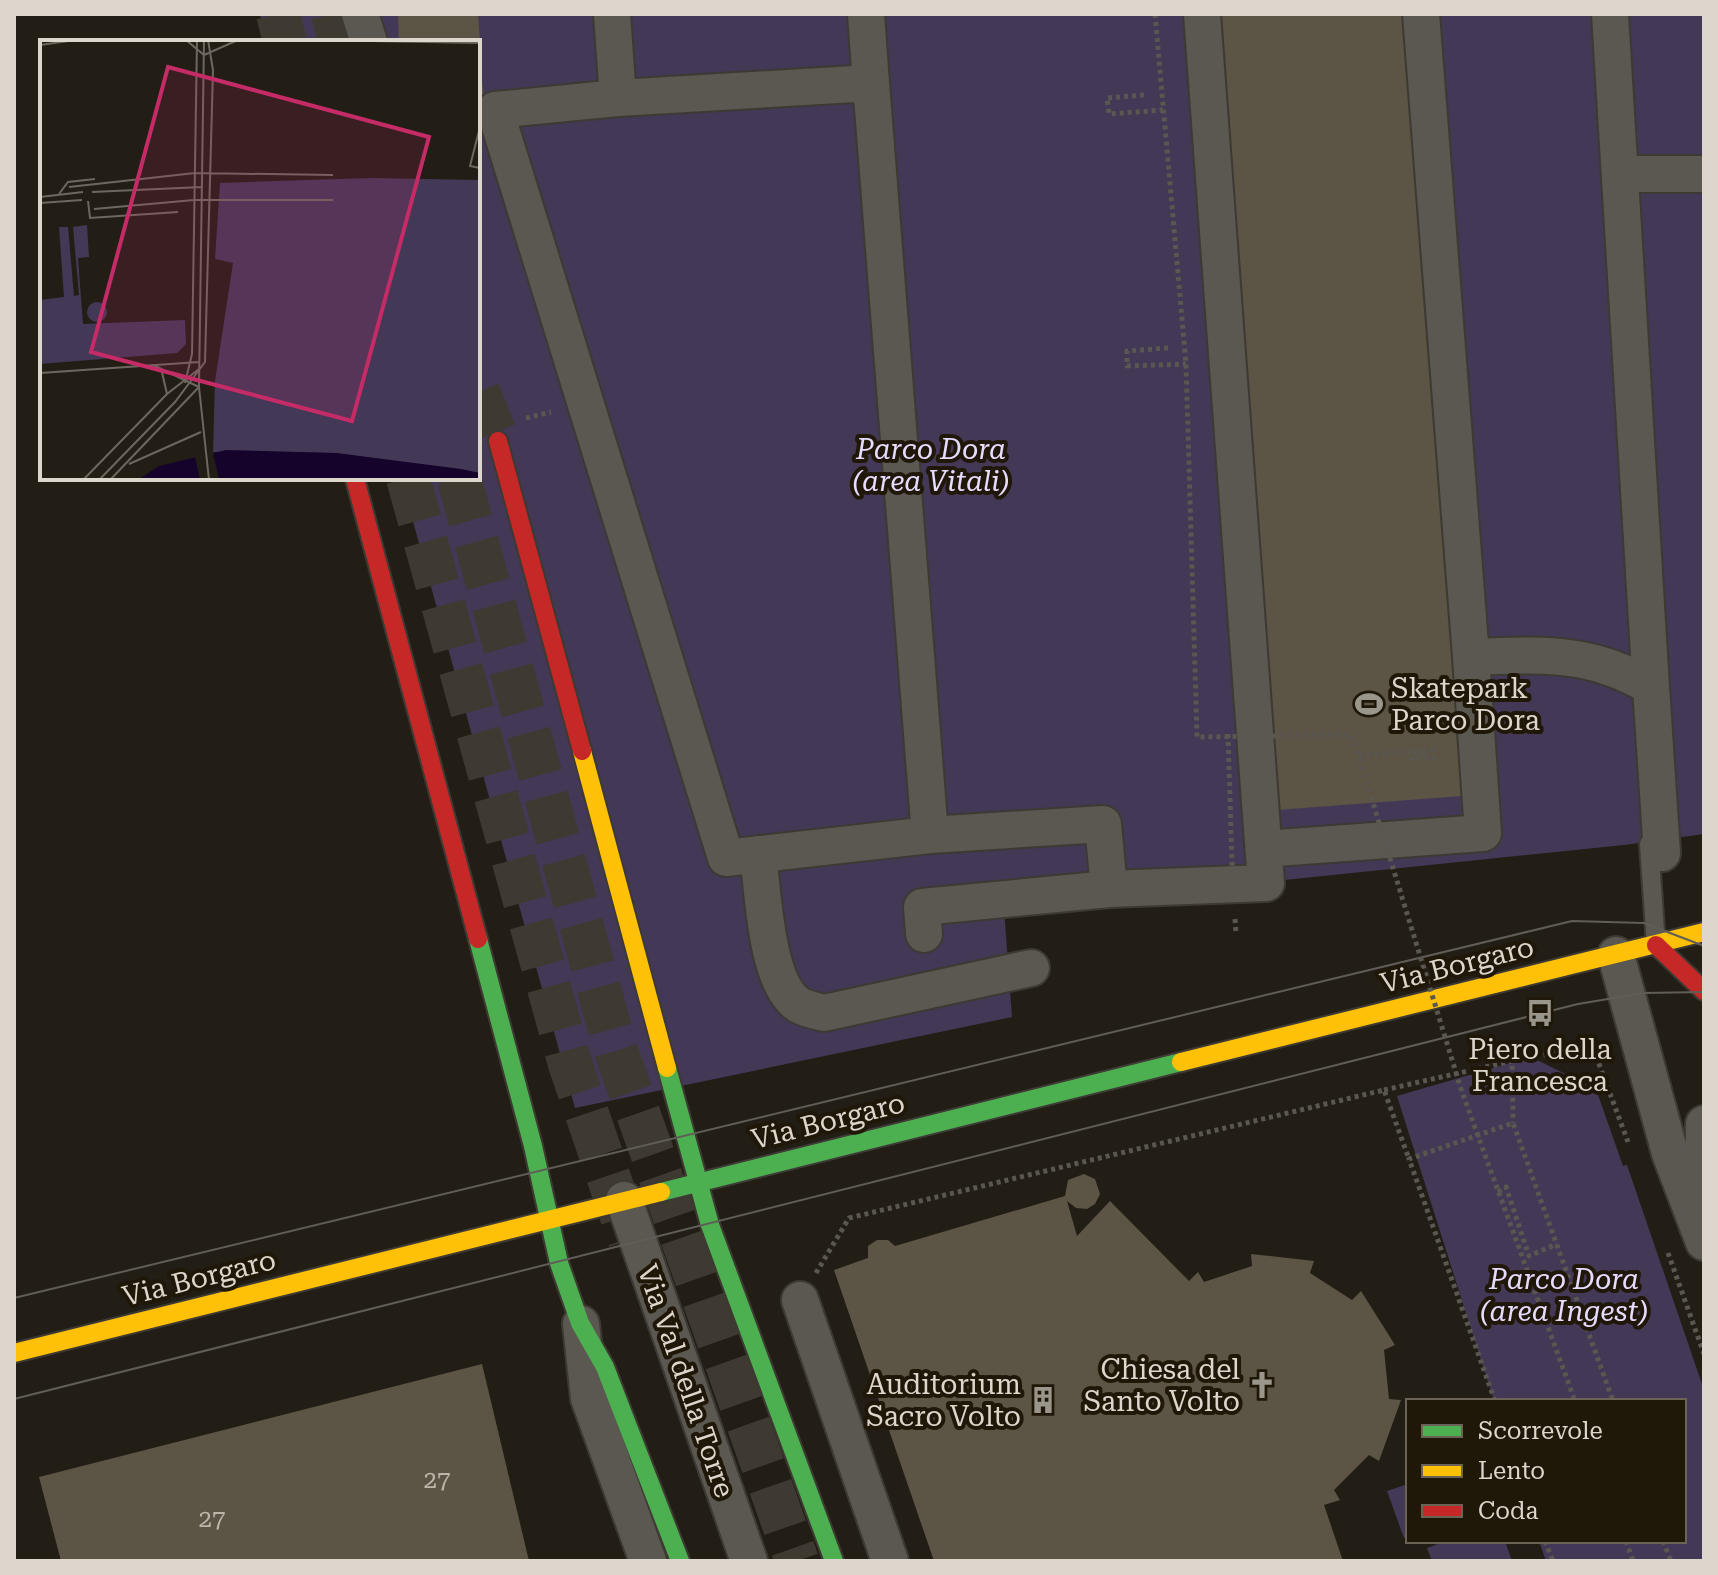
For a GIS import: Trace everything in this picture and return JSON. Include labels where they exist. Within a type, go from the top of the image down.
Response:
[{"type":"main road","points":[[488,443],[710,1225],[834,1561]]},
{"type":"main road","points":[[355,480],[559,1263],[580,1323],[605,1367],[680,1561]]},
{"type":"main road","name":"Via Borgaro","points":[[14,1353],[1704,932]]},
{"type":"main road","points":[[1656,945],[1704,991]]},
{"type":"street","points":[[360,14],[368,40]]},
{"type":"street","points":[[612,14],[618,98]]},
{"type":"street","points":[[866,14],[930,835]]},
{"type":"street","points":[[924,934],[922,907],[1109,889],[1266,883],[1202,14]]},
{"type":"street","points":[[1264,849],[1483,833],[1421,14]]},
{"type":"street","points":[[1610,14],[1622,174],[1646,701],[1662,853]]},
{"type":"street","points":[[871,83],[618,98],[495,110],[726,858],[930,835],[1103,824],[1109,889]]},
{"type":"street","points":[[1622,174],[1704,174]]},
{"type":"street","points":[[488,443],[665,1113]]},
{"type":"street","points":[[1471,657],[1564,655],[1605,663],[1646,701]]},
{"type":"street","points":[[758,854],[774,966],[786,991],[800,1006],[824,1013],[1031,968]]},
{"type":"street","points":[[1616,955],[1670,1153],[1704,1241]]},
{"type":"street","points":[[1704,1124],[1704,1241]]},
{"type":"street","name":"Via Val della Torre","points":[[624,1200],[749,1561]]},
{"type":"street","points":[[800,1300],[890,1561]]},
{"type":"street","points":[[580,1323],[589,1398],[648,1561]]},
{"type":"lane","points":[[1646,701],[1656,945]]},
{"type":"path","points":[[1155,14],[1186,364],[1197,737],[1228,734],[1352,735],[1462,1092],[1574,1399]]},
{"type":"path","points":[[1144,95],[1107,98],[1109,114],[1163,110]]},
{"type":"path","points":[[1168,348],[1127,351],[1127,366],[1186,364]]},
{"type":"path","points":[[1228,734],[1233,894]]},
{"type":"path","points":[[1359,755],[1433,750],[1434,758],[1411,759],[1412,753],[1428,752]]},
{"type":"path","points":[[800,1300],[849,1218],[1512,1061],[1580,1048],[1595,1053]]},
{"type":"path","points":[[1512,1061],[1513,1123],[1612,1399]]},
{"type":"path","points":[[1384,1090],[1494,1399]]},
{"type":"path","points":[[1409,1159],[1513,1123]]},
{"type":"path","points":[[1498,1192],[1506,1187],[1529,1256],[1557,1244]]},
{"type":"green space","name":"Parco Dora (area Vitali)","points":[[260,14],[1704,14],[1704,834],[1624,845],[1004,909],[1012,1017],[575,1108],[402,480],[480,480],[480,40],[266,40]]},
{"type":"green space","name":"Parco Dora (area Ingest)","points":[[1531,1057],[1596,1089],[1623,1166],[1627,1165],[1704,1390],[1704,1561],[1546,1561],[1540,1543],[1686,1543],[1686,1399],[1493,1399],[1397,1096]]},
{"type":"green space","points":[[1406,1485],[1404,1538],[1387,1491]]},
{"type":"green space","points":[[1441,1543],[1506,1543],[1512,1561],[1432,1561],[1427,1548]]},
{"type":"building","points":[[398,14],[478,14],[480,40],[399,40]]},
{"type":"building","points":[[1217,14],[1404,14],[1462,796],[1277,810]]},
{"type":"building","points":[[480,64],[484,98],[480,98]]},
{"type":"building","points":[[1084,1174],[1095,1179],[1100,1194],[1095,1204],[1087,1209],[1076,1208],[1067,1201],[1077,1236],[1110,1201],[1189,1281],[1198,1272],[1204,1282],[1252,1266],[1251,1254],[1314,1261],[1310,1273],[1352,1300],[1361,1291],[1395,1345],[1384,1350],[1389,1399],[1401,1400],[1379,1461],[1369,1455],[1334,1490],[1340,1500],[1324,1505],[1343,1561],[934,1561],[834,1270],[868,1258],[868,1246],[877,1240],[888,1240],[895,1246],[1065,1196],[1068,1180]]},
{"type":"building","points":[[482,1364],[529,1561],[61,1561],[39,1477]]},
{"type":"tunnel","points":[[278,14],[284,40]]},
{"type":"tunnel","points":[[333,14],[340,40]]},
{"type":"tunnel","points":[[480,397],[498,441]]},
{"type":"tunnel","points":[[409,480],[570,1064],[630,1240]]},
{"type":"tunnel","points":[[460,480],[616,1051],[797,1561]]},
{"type":"tram line","points":[[14,1298],[1572,921],[1644,923],[1704,946]]},
{"type":"tram line","points":[[14,1399],[1578,1004],[1644,993],[1704,992]]},
{"type":"traffic: fast","points":[[478,939],[533,1146],[559,1263],[580,1323],[605,1367],[680,1561]]},
{"type":"traffic: fast","points":[[661,1192],[1181,1062]]},
{"type":"traffic: fast","points":[[667,1068],[710,1225],[834,1561]]},
{"type":"traffic: slow","points":[[582,751],[667,1068]]},
{"type":"traffic: slow","points":[[1181,1062],[1704,932]]},
{"type":"traffic: slow","points":[[14,1353],[661,1192]]},
{"type":"traffic: jam","points":[[498,441],[582,751]]},
{"type":"traffic: jam","points":[[355,480],[478,939]]},
{"type":"traffic: jam","points":[[1656,945],[1704,991]]},
{"type":"place","name":"Skatepark Parco Dora","points":[[1369,704]]},
{"type":"place","name":"Piero della Francesca","points":[[1540,1013]]},
{"type":"place","name":"Chiesa del Santo Volto","points":[[1262,1385]]},
{"type":"place","name":"Auditorium Sacro Volto","points":[[1043,1400]]}]
